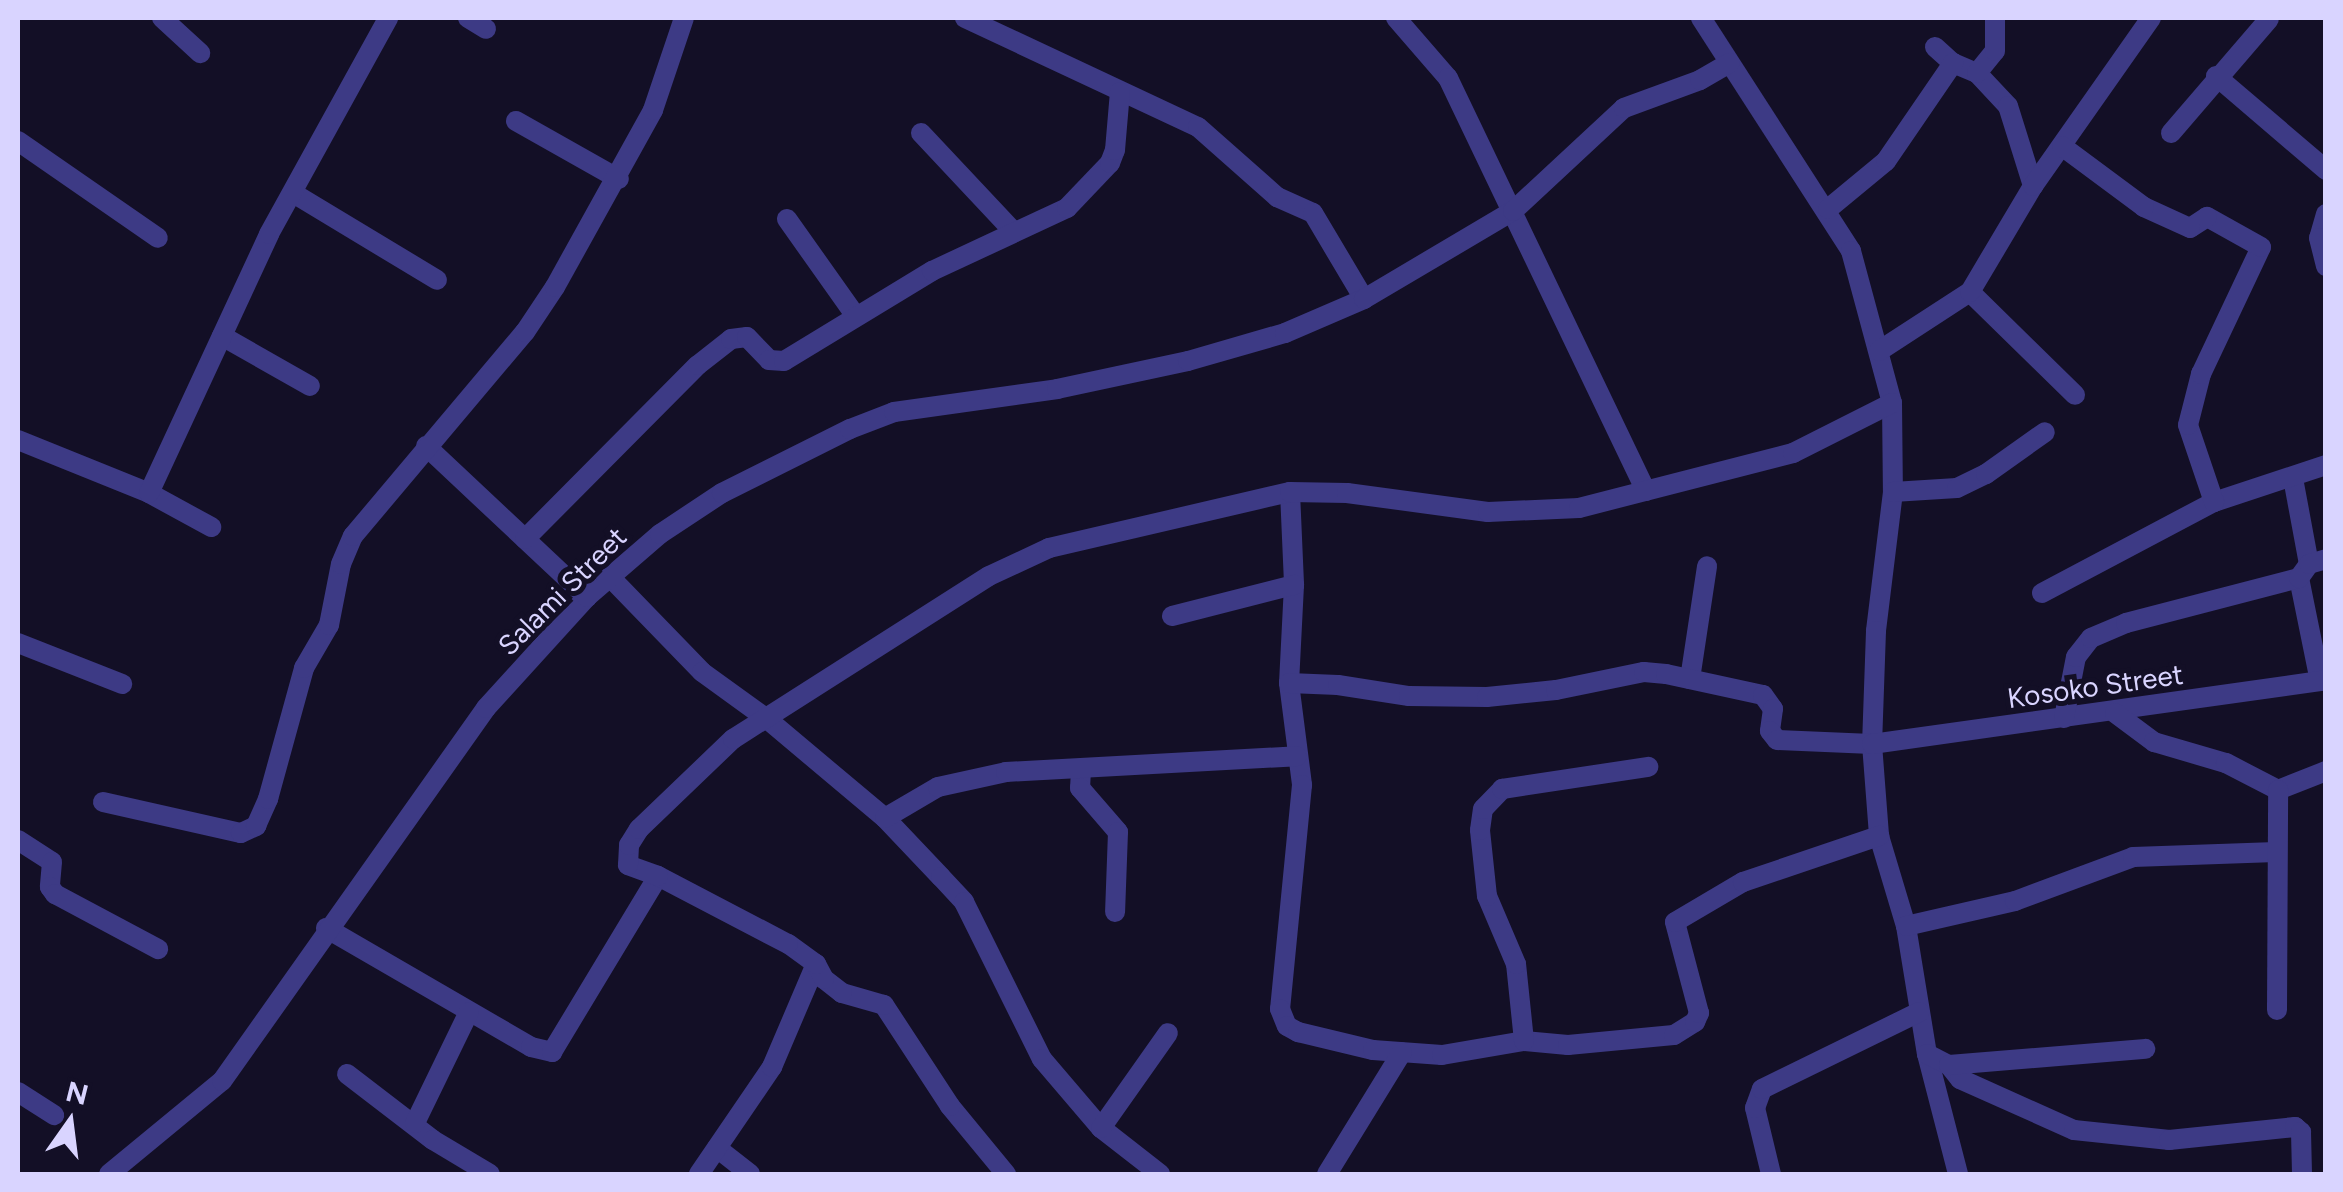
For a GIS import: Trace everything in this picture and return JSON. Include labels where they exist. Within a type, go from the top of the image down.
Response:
[{"type":"street","points":[[162,18],[200,52]]},
{"type":"street","points":[[149,493],[293,192],[388,18]]},
{"type":"street","points":[[468,18],[486,30]]},
{"type":"street","points":[[103,802],[241,833],[256,826],[268,799],[297,686],[329,625],[345,552],[353,536],[525,332],[619,179],[653,110],[684,18]]},
{"type":"street","points":[[965,18],[1198,128],[1277,196],[1309,210],[1364,299]]},
{"type":"street","points":[[1396,18],[1448,78],[1646,491]]},
{"type":"street","points":[[1700,18],[1828,209],[1851,250],[1892,403],[1893,492],[1876,632],[1872,744],[1879,836],[1906,926],[1927,1054],[1958,1174]]},
{"type":"street","points":[[1977,73],[1995,50],[1995,18]]},
{"type":"street","points":[[1879,351],[1970,292],[2033,186],[2151,18]]},
{"type":"street","points":[[2172,133],[2216,76],[2268,19]]},
{"type":"street","points":[[1935,47],[1954,64],[1977,73],[2008,106],[2033,186]]},
{"type":"street","points":[[1512,211],[1624,108],[1700,80],[1729,63]]},
{"type":"street","points":[[1828,209],[1886,161],[1954,64]]},
{"type":"street","points":[[2216,76],[2326,170]]},
{"type":"street","points":[[525,538],[698,365],[731,340],[748,337],[768,360],[784,361],[855,315],[1067,208],[1110,164],[1115,150],[1120,92]]},
{"type":"street","points":[[516,121],[619,179]]},
{"type":"street","points":[[921,133],[1014,232]]},
{"type":"street","points":[[18,140],[158,238]]},
{"type":"street","points":[[2062,146],[2144,207],[2190,228],[2207,216],[2261,247],[2201,374],[2188,424],[2214,502]]},
{"type":"street","points":[[293,192],[437,280]]},
{"type":"street","name":"Salami Street","points":[[108,1174],[222,1081],[326,928],[486,708],[587,598],[660,534],[722,493],[850,429],[894,412],[1057,389],[1188,361],[1284,333],[1364,299],[1512,211]]},
{"type":"street","points":[[2326,214],[2319,238],[2326,266]]},
{"type":"street","points":[[787,219],[855,315]]},
{"type":"street","points":[[1970,292],[2076,396]]},
{"type":"street","points":[[222,336],[310,386]]},
{"type":"street","points":[[1006,1174],[950,1106],[884,1005],[842,993],[816,964],[788,944],[658,876],[628,865],[629,845],[638,829],[733,739],[848,663],[1021,558],[1290,492],[1346,493],[1450,509],[1526,514],[1579,508],[1793,454],[1892,403]]},
{"type":"street","points":[[1893,492],[1957,488],[1986,474],[2045,432]]},
{"type":"street","points":[[18,440],[149,493],[211,527]]},
{"type":"street","points":[[426,446],[587,598]]},
{"type":"street","points":[[2042,593],[2214,502],[2326,465]]},
{"type":"street","points":[[2294,478],[2311,567],[2323,681]]},
{"type":"street","points":[[1290,492],[1294,585],[1289,683],[1302,785],[1281,1018],[1312,1039],[1442,1055],[1524,1042],[1568,1045],[1682,1030],[1695,1022],[1699,1012],[1675,922],[1743,882],[1879,836]]},
{"type":"street","points":[[1289,683],[1446,697],[1525,695],[1644,672],[1690,679],[1707,566]]},
{"type":"street","points":[[2064,718],[2076,657],[2091,638],[2126,623],[2311,567]]},
{"type":"street","points":[[610,577],[702,672],[767,719],[884,818],[964,902],[1042,1059],[1101,1128],[1160,1174]]},
{"type":"street","points":[[1172,616],[1294,585]]},
{"type":"street","points":[[18,643],[122,684]]},
{"type":"street","name":"Kosoko Street","points":[[1690,679],[1763,695],[1773,709],[1770,730],[1776,740],[1872,744],[2323,681]]},
{"type":"street","points":[[2114,713],[2154,742],[2226,764],[2278,790],[2326,772]]},
{"type":"street","points":[[884,818],[938,787],[1006,772],[1297,756]]},
{"type":"street","points":[[1524,1042],[1516,964],[1487,896],[1480,830],[1483,809],[1502,788],[1648,767]]},
{"type":"street","points":[[1081,770],[1081,791],[1114,822],[1118,832],[1115,912]]},
{"type":"street","points":[[2277,1010],[2278,790]]},
{"type":"street","points":[[18,840],[52,862],[50,887],[54,894],[158,949]]},
{"type":"street","points":[[1906,926],[2016,901],[2133,856],[2276,852]]},
{"type":"street","points":[[326,928],[532,1048],[552,1052],[658,876]]},
{"type":"street","points":[[699,1174],[772,1067],[816,964]]},
{"type":"street","points":[[415,1124],[469,1012]]},
{"type":"street","points":[[1771,1174],[1756,1108],[1762,1089],[1919,1012]]},
{"type":"street","points":[[1101,1128],[1168,1033]]},
{"type":"street","points":[[1949,1065],[2145,1049]]},
{"type":"street","points":[[1326,1174],[1402,1052]]},
{"type":"street","points":[[1927,1054],[1949,1065],[1960,1078],[2058,1125],[2100,1135],[2168,1140],[2296,1126],[2301,1132],[2302,1174]]},
{"type":"street","points":[[347,1074],[490,1174]]},
{"type":"street","points":[[18,1092],[54,1115]]},
{"type":"street","points":[[718,1148],[750,1174]]}]
